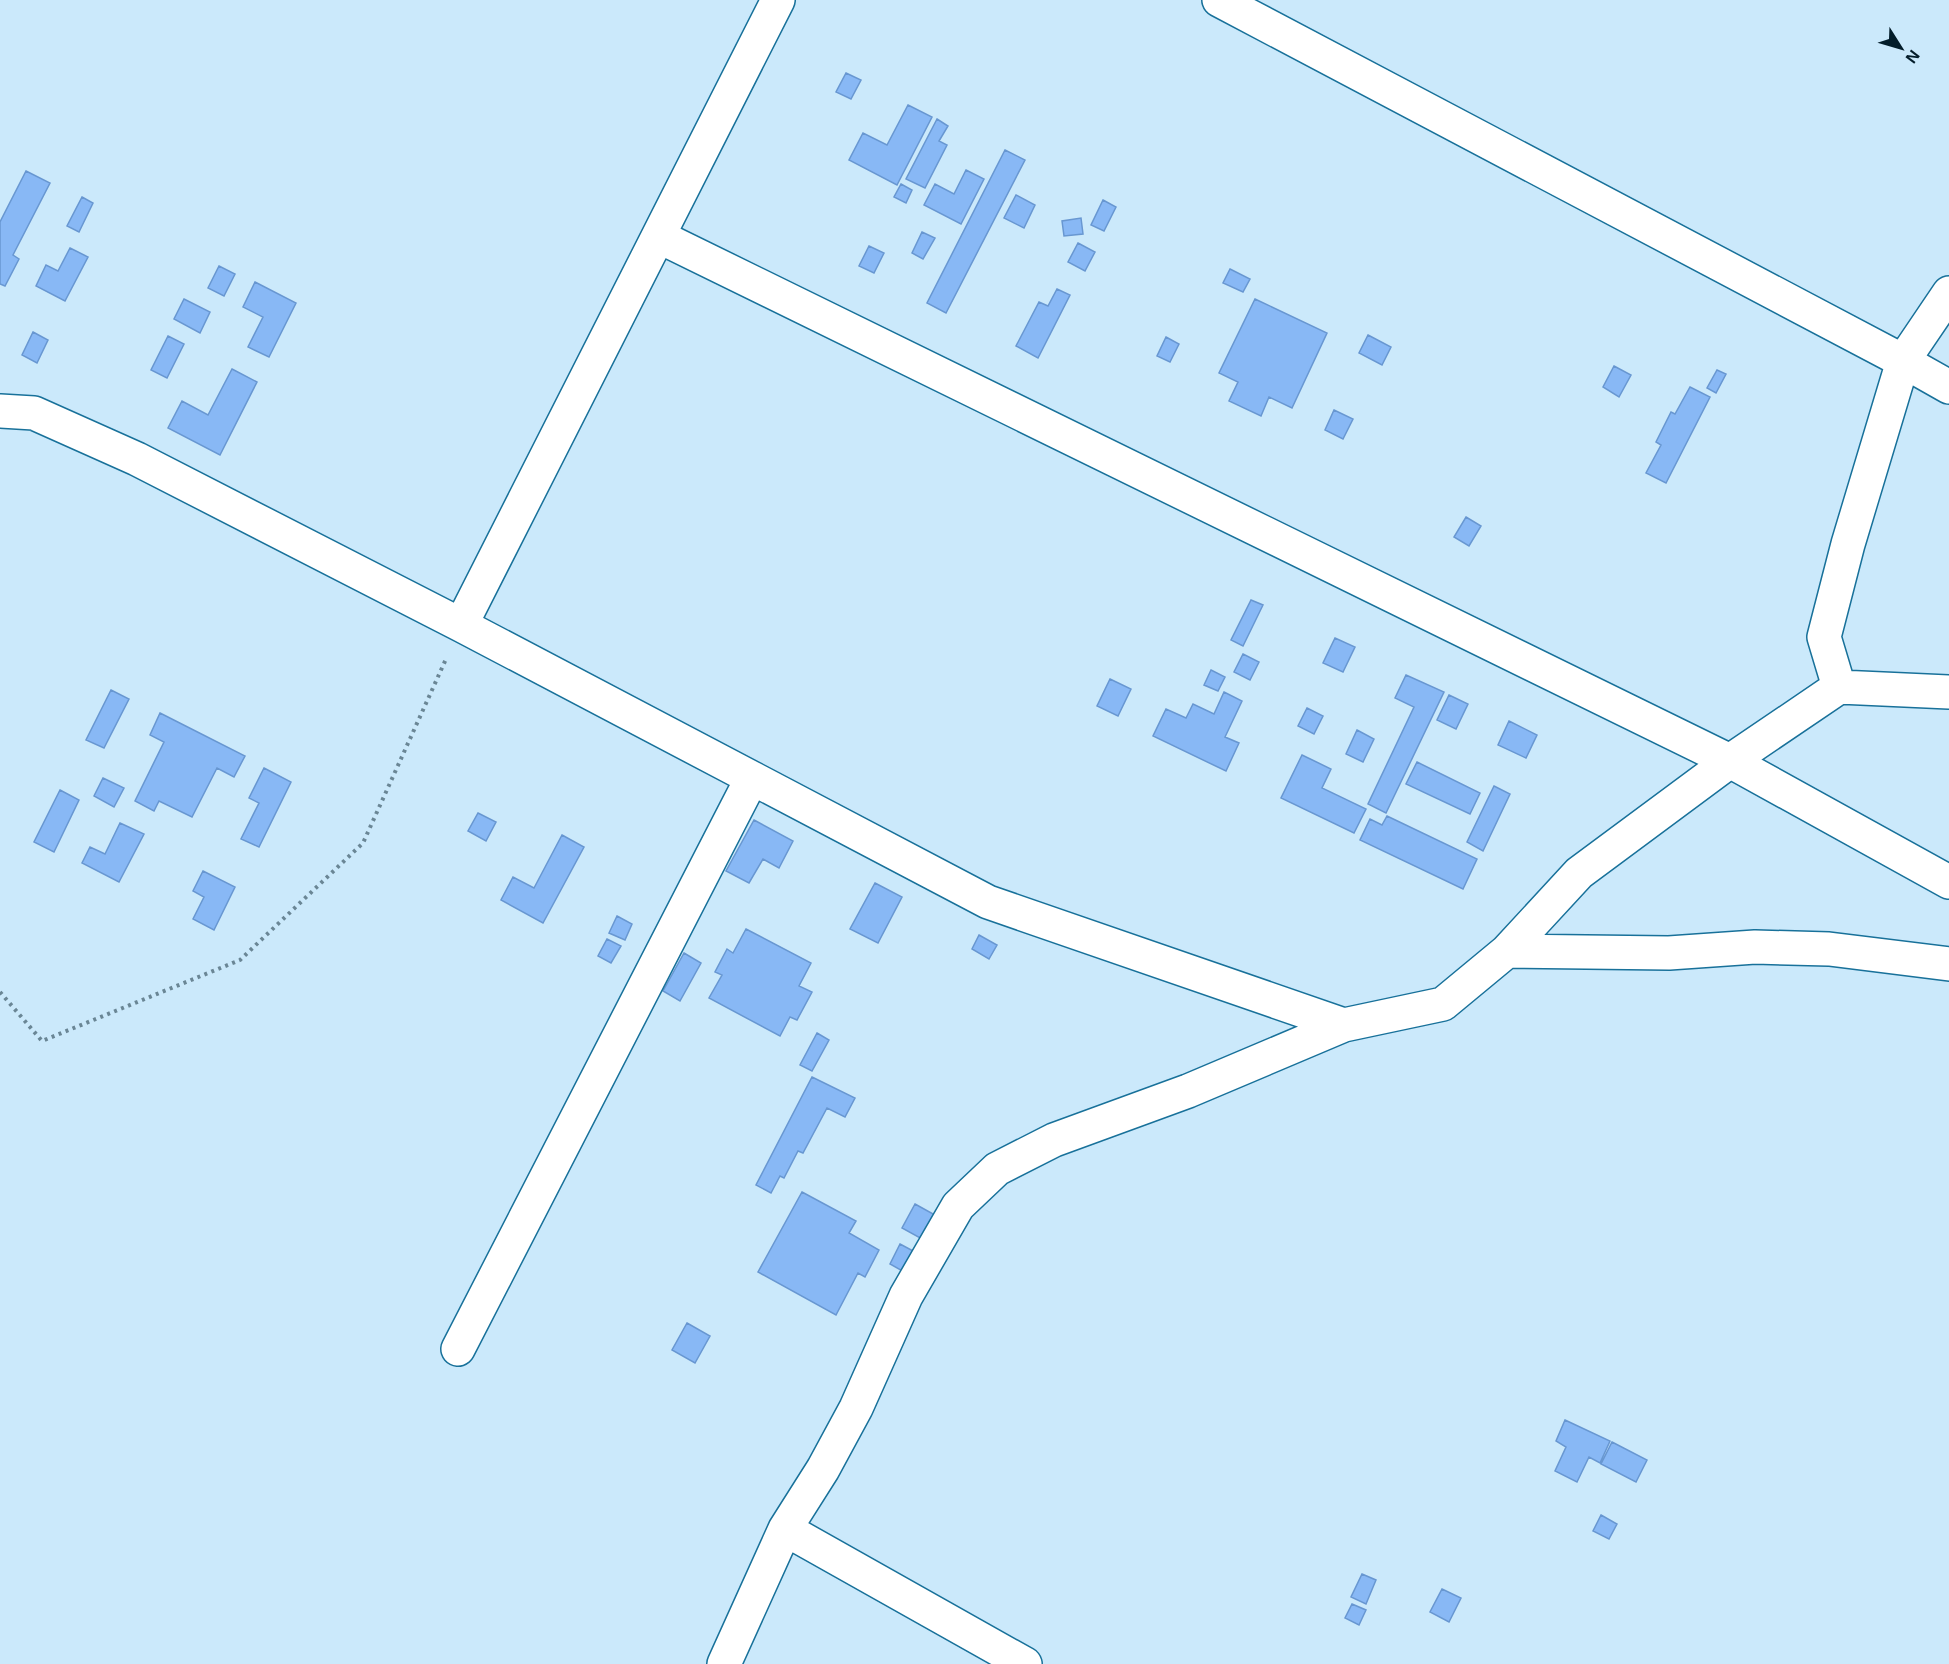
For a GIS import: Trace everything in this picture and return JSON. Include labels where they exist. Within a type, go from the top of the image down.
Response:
[{"type":"street","points":[[461,626],[778,0]]},
{"type":"street","points":[[1219,0],[1949,387]]},
{"type":"street","points":[[660,237],[1730,761],[1949,882]]},
{"type":"street","points":[[1839,687],[1824,637],[1848,544],[1903,361],[1949,293]]},
{"type":"street","points":[[0,411],[33,413],[137,459],[988,902],[1344,1024]]},
{"type":"street","points":[[724,1664],[785,1529],[856,1408],[906,1296],[958,1206],[998,1169],[1054,1140],[1188,1090],[1344,1024],[1443,1004],[1507,951],[1579,873],[1730,761],[1839,687],[1949,692]]},
{"type":"street","points":[[458,1349],[752,778]]},
{"type":"street","points":[[1507,951],[1669,953],[1755,947],[1829,949],[1949,964]]},
{"type":"street","points":[[785,1529],[1024,1664]]},
{"type":"path","points":[[0,992],[42,1041],[240,960],[363,843],[461,626]]},
{"type":"building","points":[[846,73],[861,80],[851,99],[836,92]]},
{"type":"building","points":[[908,105],[932,117],[897,185],[849,160],[863,133],[887,145]]},
{"type":"building","points":[[937,119],[948,126],[939,141],[947,145],[925,188],[906,179]]},
{"type":"building","points":[[1005,150],[1025,160],[946,313],[927,303]]},
{"type":"building","points":[[966,170],[984,179],[961,224],[924,205],[935,184],[954,194]]},
{"type":"building","points":[[26,171],[50,183],[13,255],[19,259],[5,286],[0,284],[0,222]]},
{"type":"building","points":[[901,184],[912,190],[906,203],[894,197]]},
{"type":"building","points":[[1016,195],[1035,205],[1024,228],[1004,218]]},
{"type":"building","points":[[82,197],[93,203],[79,232],[67,226]]},
{"type":"building","points":[[1103,200],[1116,207],[1104,231],[1091,225]]},
{"type":"building","points":[[1081,218],[1083,234],[1064,236],[1062,221]]},
{"type":"building","points":[[922,232],[935,238],[923,259],[912,253]]},
{"type":"building","points":[[1078,243],[1095,252],[1085,271],[1068,262]]},
{"type":"building","points":[[869,246],[884,253],[874,273],[859,266]]},
{"type":"building","points":[[70,248],[88,257],[65,301],[36,286],[46,265],[58,271]]},
{"type":"building","points":[[219,266],[235,274],[224,296],[208,288]]},
{"type":"building","points":[[1230,269],[1250,279],[1243,292],[1223,283]]},
{"type":"building","points":[[255,282],[296,303],[269,357],[248,347],[263,317],[243,307]]},
{"type":"building","points":[[1057,289],[1070,295],[1038,358],[1016,346],[1039,302],[1048,306]]},
{"type":"building","points":[[184,299],[210,312],[200,333],[174,319]]},
{"type":"building","points":[[1255,299],[1327,333],[1292,408],[1269,397],[1261,416],[1229,401],[1238,382],[1219,373]]},
{"type":"building","points":[[33,332],[48,340],[37,363],[22,355]]},
{"type":"building","points":[[1368,335],[1391,347],[1382,365],[1359,353]]},
{"type":"building","points":[[168,336],[184,344],[167,378],[151,370]]},
{"type":"building","points":[[1166,337],[1179,344],[1170,362],[1157,356]]},
{"type":"building","points":[[1614,366],[1631,375],[1619,397],[1603,387]]},
{"type":"building","points":[[232,369],[257,382],[220,455],[168,428],[182,401],[208,415]]},
{"type":"building","points":[[1717,370],[1726,374],[1716,393],[1707,388]]},
{"type":"building","points":[[1690,387],[1710,397],[1666,483],[1646,473],[1661,445],[1656,442],[1671,412],[1675,414]]},
{"type":"building","points":[[1334,410],[1353,419],[1343,439],[1325,430]]},
{"type":"building","points":[[1466,517],[1481,526],[1469,546],[1454,537]]},
{"type":"building","points":[[1251,600],[1263,605],[1243,646],[1231,640]]},
{"type":"building","points":[[1335,638],[1355,647],[1343,672],[1323,663]]},
{"type":"building","points":[[1243,654],[1259,662],[1250,680],[1234,672]]},
{"type":"building","points":[[1211,670],[1225,677],[1218,691],[1204,685]]},
{"type":"building","points":[[1406,675],[1444,692],[1386,813],[1368,804],[1414,707],[1395,698]]},
{"type":"building","points":[[1110,679],[1131,689],[1118,716],[1097,706]]},
{"type":"building","points":[[111,690],[129,699],[104,748],[86,740]]},
{"type":"building","points":[[1224,692],[1242,701],[1225,737],[1239,743],[1226,771],[1153,736],[1166,709],[1186,718],[1193,704],[1214,714]]},
{"type":"building","points":[[1449,695],[1468,704],[1456,729],[1437,720]]},
{"type":"building","points":[[1307,708],[1323,716],[1314,734],[1298,726]]},
{"type":"building","points":[[160,713],[245,756],[234,777],[217,768],[192,817],[159,801],[154,811],[135,801],[164,742],[150,735]]},
{"type":"building","points":[[1509,721],[1537,735],[1526,758],[1498,745]]},
{"type":"building","points":[[1357,730],[1374,739],[1363,762],[1346,754]]},
{"type":"building","points":[[1302,755],[1331,769],[1322,788],[1366,809],[1354,833],[1281,798]]},
{"type":"building","points":[[1417,762],[1480,793],[1470,814],[1406,784]]},
{"type":"building","points":[[264,768],[291,782],[259,847],[241,839],[259,803],[249,798]]},
{"type":"building","points":[[103,778],[124,788],[114,807],[94,796]]},
{"type":"building","points":[[1494,786],[1510,794],[1483,851],[1467,842]]},
{"type":"building","points":[[60,790],[79,800],[54,852],[34,842]]},
{"type":"building","points":[[478,813],[496,822],[486,841],[468,831]]},
{"type":"building","points":[[1387,816],[1477,859],[1463,889],[1360,840],[1370,819],[1382,825]]},
{"type":"building","points":[[754,820],[793,841],[779,868],[763,859],[749,883],[726,871]]},
{"type":"building","points":[[120,823],[144,834],[119,882],[82,863],[90,847],[105,854]]},
{"type":"building","points":[[562,835],[584,847],[543,923],[501,900],[513,877],[534,888]]},
{"type":"building","points":[[203,871],[235,887],[214,930],[193,919],[204,897],[193,891]]},
{"type":"building","points":[[875,883],[902,897],[878,943],[850,929]]},
{"type":"building","points":[[617,916],[632,924],[625,940],[609,933]]},
{"type":"building","points":[[746,929],[811,963],[799,986],[812,992],[797,1020],[790,1017],[780,1036],[709,998],[722,975],[715,972],[727,949],[733,953]]},
{"type":"building","points":[[979,935],[997,945],[989,959],[972,949]]},
{"type":"building","points":[[607,939],[621,946],[611,963],[598,956]]},
{"type":"building","points":[[684,953],[701,963],[680,1001],[663,991]]},
{"type":"building","points":[[817,1033],[829,1040],[812,1071],[800,1065]]},
{"type":"building","points":[[812,1077],[855,1098],[845,1117],[827,1108],[803,1153],[798,1151],[784,1178],[780,1176],[771,1193],[756,1185]]},
{"type":"building","points":[[802,1192],[856,1221],[849,1233],[879,1250],[865,1277],[858,1273],[836,1315],[758,1272]]},
{"type":"building","points":[[915,1204],[935,1215],[922,1239],[902,1228]]},
{"type":"building","points":[[900,1244],[917,1253],[906,1273],[890,1264]]},
{"type":"building","points":[[687,1323],[710,1336],[695,1363],[672,1350]]},
{"type":"building","points":[[1565,1420],[1610,1441],[1600,1463],[1589,1457],[1577,1482],[1555,1471],[1566,1447],[1556,1441]]},
{"type":"building","points":[[1612,1442],[1647,1460],[1636,1482],[1601,1464]]},
{"type":"building","points":[[1601,1515],[1617,1524],[1609,1539],[1593,1531]]},
{"type":"building","points":[[1362,1574],[1376,1580],[1366,1604],[1351,1597]]},
{"type":"building","points":[[1442,1589],[1461,1598],[1449,1622],[1430,1612]]},
{"type":"building","points":[[1352,1604],[1366,1610],[1359,1625],[1345,1618]]}]
